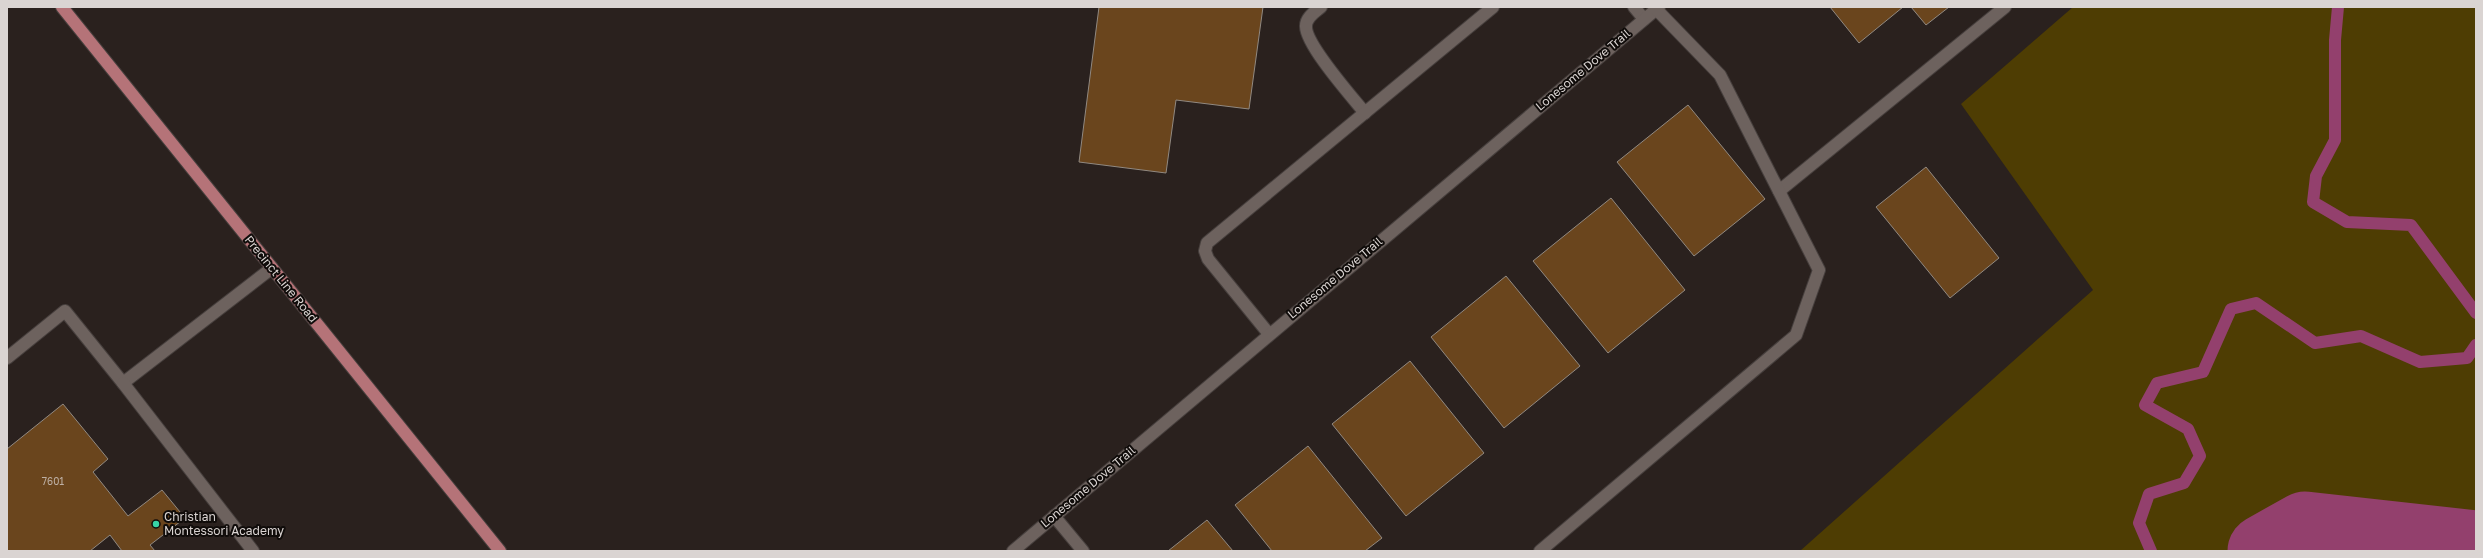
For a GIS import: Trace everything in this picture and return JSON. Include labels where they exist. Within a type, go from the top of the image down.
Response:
[{"type":"main road","name":"Precinct Line Road","points":[[62,7],[500,551]]},
{"type":"street","points":[[1321,7],[1310,16],[1306,25],[1309,41],[1365,113]]},
{"type":"street","points":[[1269,334],[1208,259],[1205,251],[1207,243],[1493,7]]},
{"type":"street","points":[[1634,7],[1644,19]]},
{"type":"street","points":[[1779,191],[2005,7]]},
{"type":"street","points":[[1540,551],[1796,334],[1819,270],[1720,75],[1658,8]]},
{"type":"street","name":"Lonesome Dove Trail","points":[[1013,551],[1658,8]]},
{"type":"street","points":[[123,383],[272,268]]},
{"type":"street","points":[[7,358],[65,311],[123,383],[253,551]]},
{"type":"street","points":[[1054,516],[1083,551]]},
{"type":"shaded area","points":[[2073,7],[2476,7],[2476,551],[1800,551],[2093,290],[1961,104]]},
{"type":"building","points":[[1099,7],[1263,7],[1249,109],[1176,100],[1166,173],[1079,162]]},
{"type":"building","points":[[1830,7],[1903,7],[1859,43]]},
{"type":"building","points":[[1911,7],[1949,7],[1926,25]]},
{"type":"building","points":[[1688,105],[1765,199],[1694,256],[1617,162]]},
{"type":"building","points":[[1926,167],[1999,258],[1950,298],[1876,207]]},
{"type":"building","points":[[1611,198],[1685,290],[1608,353],[1533,261]]},
{"type":"building","points":[[1506,276],[1580,366],[1504,428],[1431,337]]},
{"type":"building","points":[[1410,361],[1484,453],[1406,516],[1332,424]]},
{"type":"building","points":[[63,404],[108,459],[93,472],[128,516],[162,490],[185,518],[150,545],[155,551],[122,551],[110,535],[90,551],[7,551],[7,449]]},
{"type":"building","points":[[1308,446],[1382,538],[1365,551],[1272,551],[1235,505]]},
{"type":"building","points":[[1207,520],[1233,551],[1168,551]]},
{"type":"waterway","points":[[2338,7],[2335,40],[2335,140],[2316,176],[2313,202],[2347,222],[2411,225],[2476,313]]},
{"type":"waterway","points":[[2151,551],[2139,523],[2149,494],[2184,483],[2200,456],[2188,429],[2145,405],[2157,383],[2203,372],[2231,309],[2256,303],[2315,343],[2361,336],[2420,362],[2467,358],[2476,345]]},
{"type":"waterway","points":[[2264,551],[2305,528],[2476,547]]},
{"type":"place","name":"Christian Montessori Academy","points":[[156,524]]}]
